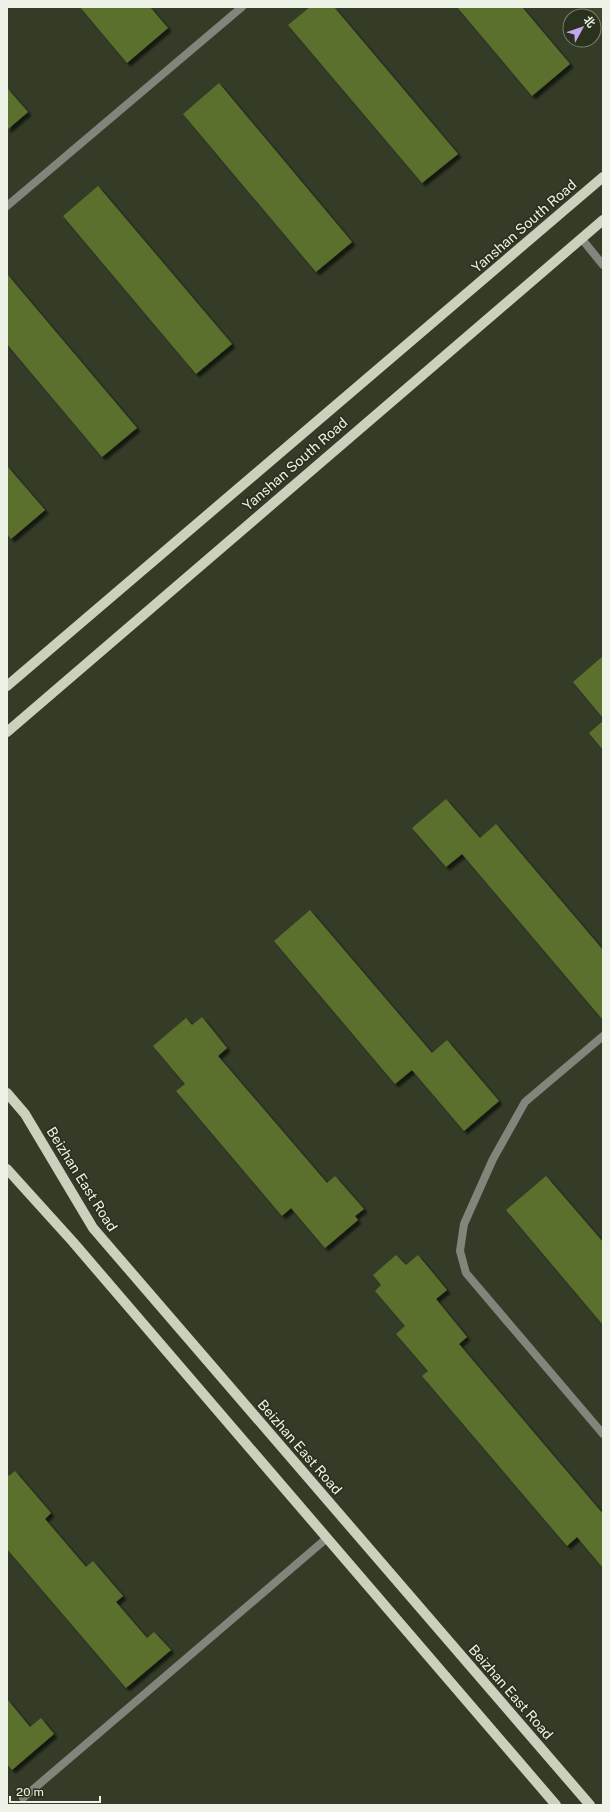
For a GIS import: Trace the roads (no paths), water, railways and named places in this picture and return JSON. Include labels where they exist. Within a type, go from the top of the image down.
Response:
[{"type":"main road","name":"Yanshan South Road","points":[[7,686],[603,177]]},
{"type":"main road","name":"Yanshan South Road","points":[[7,732],[603,220]]},
{"type":"main road","name":"Beizhan East Road","points":[[7,1093],[25,1114],[93,1228],[590,1805]]},
{"type":"main road","points":[[7,1169],[73,1242],[556,1805]]},
{"type":"lane","points":[[7,206],[242,7]]},
{"type":"lane","points":[[581,238],[603,265]]},
{"type":"lane","points":[[603,1036],[525,1102],[493,1159],[464,1224],[460,1251],[466,1273],[603,1434]]},
{"type":"lane","points":[[23,1798],[327,1538]]}]
